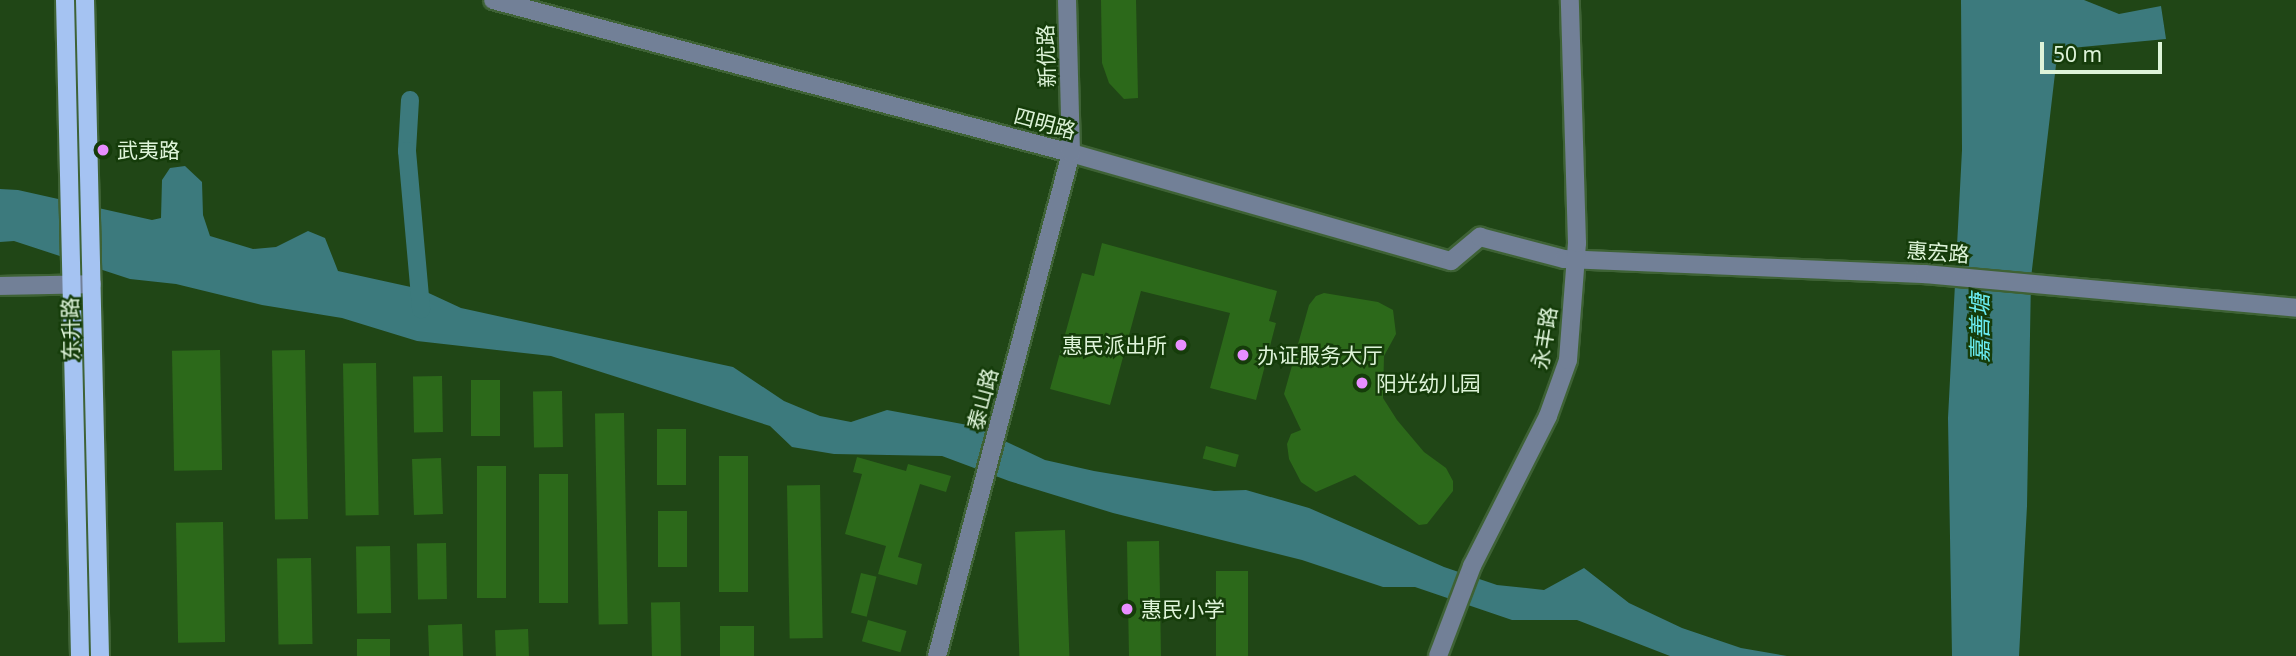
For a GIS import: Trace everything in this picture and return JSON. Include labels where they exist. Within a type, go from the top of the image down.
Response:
[{"type":"main road","name":"东升路","points":[[65,0],[80,656]]},
{"type":"main road","name":"东升路","points":[[85,0],[100,656]]},
{"type":"street","name":"四明路","points":[[493,0],[1071,153],[1451,261],[1480,237],[1576,259]]},
{"type":"street","name":"新优路","points":[[1067,0],[1071,153]]},
{"type":"street","name":"永丰路","points":[[1438,656],[1472,566],[1548,416],[1568,360],[1576,259],[1570,0]]},
{"type":"street","name":"泰山路","points":[[937,656],[1071,153]]},
{"type":"street","name":"惠宏路","points":[[1576,259],[1925,274],[2039,282],[2296,308]]},
{"type":"street","points":[[0,286],[92,282]]},
{"type":"water","name":"嘉善塘","points":[[1961,0],[2084,0],[2119,14],[2161,6],[2166,39],[2071,48],[2056,65],[2031,278],[2027,506],[2019,656],[1952,656],[1948,418],[1962,150]]},
{"type":"water","points":[[185,166],[202,182],[203,215],[210,236],[253,249],[276,247],[308,231],[325,238],[338,271],[420,289],[461,308],[733,367],[784,401],[820,416],[851,422],[887,410],[973,426],[1045,460],[1094,471],[1214,491],[1246,490],[1309,508],[1444,567],[1497,585],[1544,590],[1584,568],[1629,603],[1682,628],[1741,648],[1787,656],[1670,656],[1577,620],[1512,620],[1415,587],[1383,587],[1302,560],[1113,513],[1009,481],[942,456],[834,454],[792,447],[770,426],[551,356],[417,341],[342,318],[262,305],[176,284],[130,279],[14,241],[0,242],[0,189],[18,190],[152,220],[161,218],[162,180],[170,168]]},
{"type":"building","points":[[1101,0],[1136,0],[1138,98],[1124,99],[1109,83],[1102,63]]},
{"type":"building","points":[[1102,243],[1277,291],[1269,321],[1276,323],[1256,400],[1210,388],[1230,313],[1141,291],[1110,405],[1050,389],[1082,273],[1094,276]]},
{"type":"building","points":[[1324,293],[1378,302],[1393,310],[1396,334],[1384,356],[1383,398],[1397,420],[1424,452],[1446,468],[1453,481],[1453,491],[1427,524],[1419,525],[1355,475],[1316,492],[1301,482],[1289,459],[1287,444],[1291,434],[1301,430],[1284,394],[1309,305],[1316,296]]},
{"type":"building","points":[[220,350],[222,470],[174,471],[172,351]]},
{"type":"building","points":[[305,350],[308,519],[275,520],[272,351]]},
{"type":"building","points":[[376,363],[379,515],[346,516],[343,364]]},
{"type":"building","points":[[442,376],[443,432],[414,432],[413,377]]},
{"type":"building","points":[[471,380],[500,380],[500,436],[471,436]]},
{"type":"building","points":[[562,391],[563,447],[534,447],[533,392]]},
{"type":"building","points":[[624,413],[628,624],[599,624],[595,414]]},
{"type":"building","points":[[657,429],[686,429],[686,485],[657,485]]},
{"type":"building","points":[[1206,446],[1239,455],[1235,467],[1203,459]]},
{"type":"building","points":[[719,456],[748,456],[748,592],[719,592]]},
{"type":"building","points":[[857,457],[906,471],[908,464],[951,476],[946,492],[920,484],[898,557],[922,564],[917,585],[878,574],[886,546],[845,534],[862,474],[853,472]]},
{"type":"building","points":[[441,458],[443,514],[414,515],[412,459]]},
{"type":"building","points":[[477,466],[506,466],[506,598],[477,598]]},
{"type":"building","points":[[539,474],[568,474],[568,603],[539,603]]},
{"type":"building","points":[[820,485],[823,638],[790,639],[787,486]]},
{"type":"building","points":[[658,511],[687,511],[687,567],[658,567]]},
{"type":"building","points":[[223,522],[225,642],[178,643],[176,523]]},
{"type":"building","points":[[1065,530],[1069,656],[1019,656],[1015,532]]},
{"type":"building","points":[[1159,541],[1161,656],[1129,656],[1127,542]]},
{"type":"building","points":[[446,543],[447,599],[418,599],[417,544]]},
{"type":"building","points":[[390,546],[391,613],[357,614],[356,547]]},
{"type":"building","points":[[311,558],[313,644],[279,645],[277,559]]},
{"type":"building","points":[[1216,571],[1248,571],[1248,656],[1216,656]]},
{"type":"building","points":[[861,573],[877,577],[867,617],[851,613]]},
{"type":"building","points":[[680,602],[681,656],[652,656],[651,603]]},
{"type":"building","points":[[868,620],[906,631],[900,652],[862,641]]},
{"type":"building","points":[[462,624],[463,656],[429,656],[428,625]]},
{"type":"building","points":[[720,626],[754,626],[754,656],[720,656]]},
{"type":"building","points":[[528,629],[529,656],[496,656],[495,630]]},
{"type":"building","points":[[357,639],[390,639],[390,656],[357,656]]},
{"type":"waterway","points":[[410,100],[407,151],[421,309]]},
{"type":"place","name":"武夷路","points":[[103,150]]},
{"type":"place","name":"惠民派出所","points":[[1181,345]]},
{"type":"place","name":"办证服务大厅","points":[[1243,355]]},
{"type":"place","name":"阳光幼儿园","points":[[1362,383]]},
{"type":"place","name":"惠民小学","points":[[1127,609]]}]
